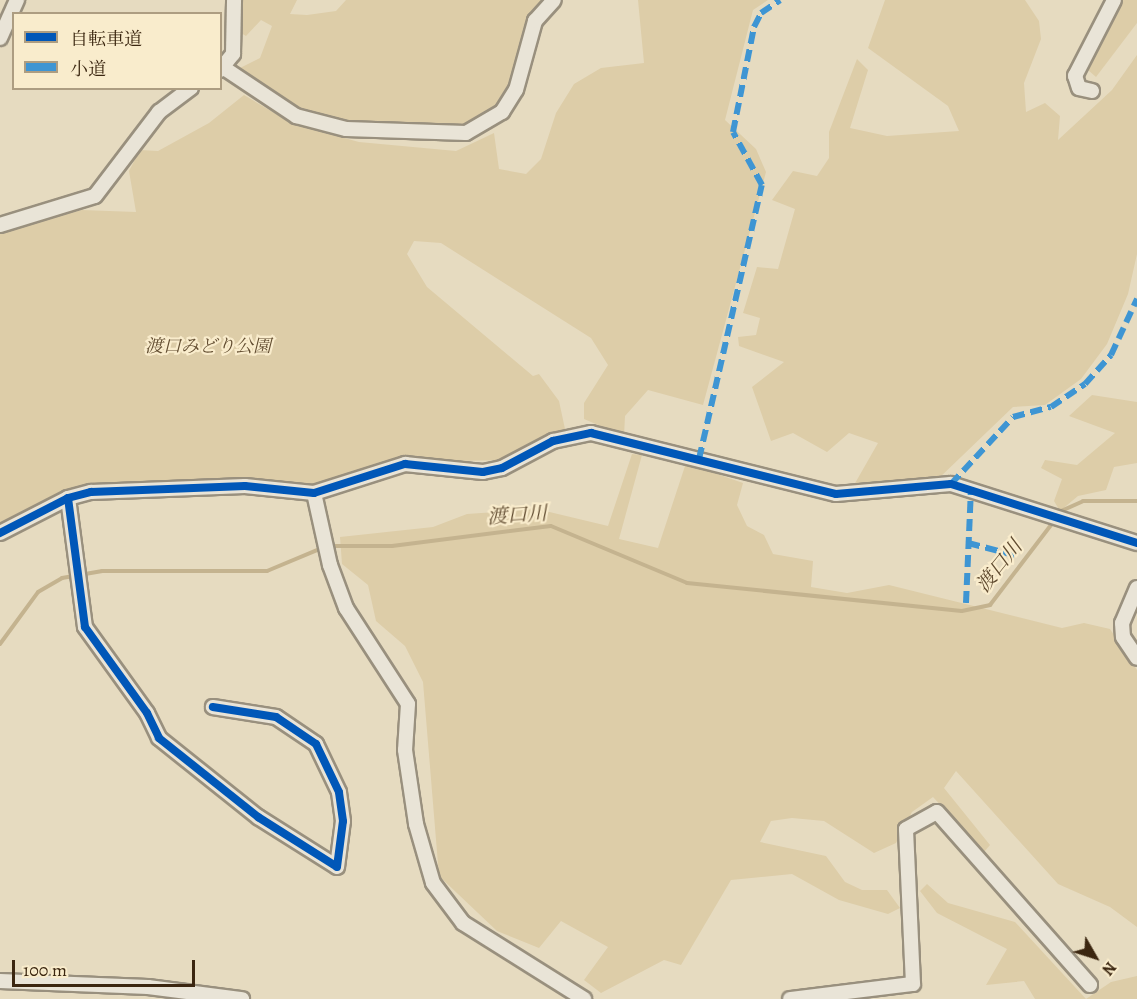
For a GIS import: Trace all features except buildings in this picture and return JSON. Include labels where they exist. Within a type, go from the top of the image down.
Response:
[{"type":"street","points":[[0,38],[17,0]]},
{"type":"street","points":[[234,0],[233,54],[222,69],[296,116],[346,129],[466,133],[502,112],[516,90],[535,21],[554,0]]},
{"type":"street","points":[[1092,91],[1079,88],[1075,76],[1114,0]]},
{"type":"street","points":[[0,225],[95,196],[159,112],[188,90]]},
{"type":"street","points":[[0,533],[68,498],[245,486],[314,493],[405,464],[483,472],[502,468],[553,441],[591,433],[836,494],[951,484],[1137,543]]},
{"type":"street","points":[[314,493],[330,565],[346,608],[408,704],[405,750],[416,824],[441,898],[495,946],[531,962],[584,999]]},
{"type":"street","points":[[68,498],[80,560],[85,627],[147,713],[159,738],[258,817],[337,867],[343,821],[339,792],[316,744],[276,717],[213,707]]},
{"type":"street","points":[[1137,588],[1122,623],[1123,637],[1137,658]]},
{"type":"street","points":[[790,999],[913,984],[906,829],[937,812],[1090,985]]},
{"type":"street","points":[[0,981],[148,987],[242,999]]},
{"type":"green space","points":[[242,0],[297,0],[290,14],[307,15],[336,11],[346,0],[543,0],[528,24],[505,95],[492,113],[456,128],[312,118],[238,69],[260,58],[272,26],[261,20],[246,36],[241,33]]},
{"type":"green space","name":"渡口みどり公園","points":[[638,0],[768,0],[753,10],[725,120],[756,149],[766,172],[703,405],[648,390],[625,416],[624,436],[584,419],[584,403],[608,365],[591,338],[441,243],[414,241],[407,254],[427,287],[533,376],[539,374],[559,401],[565,429],[506,460],[405,462],[312,485],[67,492],[0,529],[0,231],[82,210],[136,212],[129,171],[140,150],[158,151],[209,123],[244,95],[293,124],[359,142],[456,151],[494,133],[499,169],[526,174],[541,159],[556,113],[574,84],[601,68],[644,63]]},
{"type":"green space","points":[[885,0],[1025,0],[1039,21],[1041,39],[1024,83],[1026,112],[1045,103],[1060,116],[1058,140],[1112,90],[1137,55],[1137,254],[1128,294],[1107,344],[1081,379],[1045,405],[1013,407],[936,481],[891,486],[854,485],[878,443],[849,433],[827,452],[793,433],[771,441],[752,387],[784,362],[739,346],[738,337],[756,335],[760,318],[743,313],[757,267],[778,269],[795,209],[772,200],[793,171],[817,176],[829,158],[829,132],[857,59],[868,70],[850,128],[887,136],[959,131],[948,106],[868,48]]},
{"type":"green space","points":[[1121,0],[1137,0],[1137,23],[1096,77],[1088,70]]},
{"type":"green space","points":[[1092,395],[1137,402],[1137,463],[1114,467],[1106,490],[1078,496],[1060,511],[1054,501],[1062,479],[1041,468],[1045,460],[1077,465],[1115,433],[1069,416]]},
{"type":"green space","points":[[632,454],[642,455],[619,539],[658,548],[686,463],[743,483],[737,505],[747,526],[764,535],[773,554],[813,561],[811,587],[847,593],[889,585],[1062,628],[1084,623],[1110,629],[1137,670],[1137,927],[1110,907],[1058,884],[956,771],[944,788],[990,845],[984,852],[933,797],[912,812],[896,843],[874,853],[824,821],[792,818],[771,821],[760,842],[826,856],[845,882],[862,890],[887,890],[900,908],[888,914],[839,900],[792,874],[731,880],[681,965],[664,960],[601,993],[584,980],[608,947],[561,921],[539,948],[497,931],[439,876],[423,682],[405,646],[376,621],[368,585],[342,564],[340,537],[433,527],[467,514],[537,509],[608,526]]},
{"type":"green space","points":[[927,884],[948,903],[1015,922],[1086,999],[1035,999],[1024,981],[986,985],[1007,949],[937,913],[920,891]]},
{"type":"green space","points":[[1137,976],[1137,999],[1086,999],[1111,982]]},
{"type":"waterway","name":"渡口川","points":[[1061,511],[1083,501],[1137,501]]},
{"type":"waterway","name":"渡口川","points":[[330,546],[392,546],[551,526],[687,583],[962,611],[990,605],[1054,521]]},
{"type":"waterway","name":"渡口川","points":[[0,644],[38,592],[62,578],[102,571],[267,571],[322,548]]},
{"type":"marked path","points":[[699,459],[762,185],[733,132],[754,27],[761,13],[780,0]]},
{"type":"marked path","points":[[951,484],[1013,417],[1051,407],[1085,384],[1111,355],[1137,299]]},
{"type":"marked path","points":[[966,603],[971,490]]},
{"type":"marked path","points":[[968,543],[1018,556]]},
{"type":"cycle path","points":[[0,533],[68,498],[91,492],[245,486],[314,493],[405,464],[483,472],[502,468],[553,441],[591,433],[836,494],[951,484],[1137,543]]},
{"type":"cycle path","points":[[68,498],[85,627],[147,713],[159,738],[258,817],[337,867],[343,821],[339,792],[316,744],[276,717],[213,707]]}]
